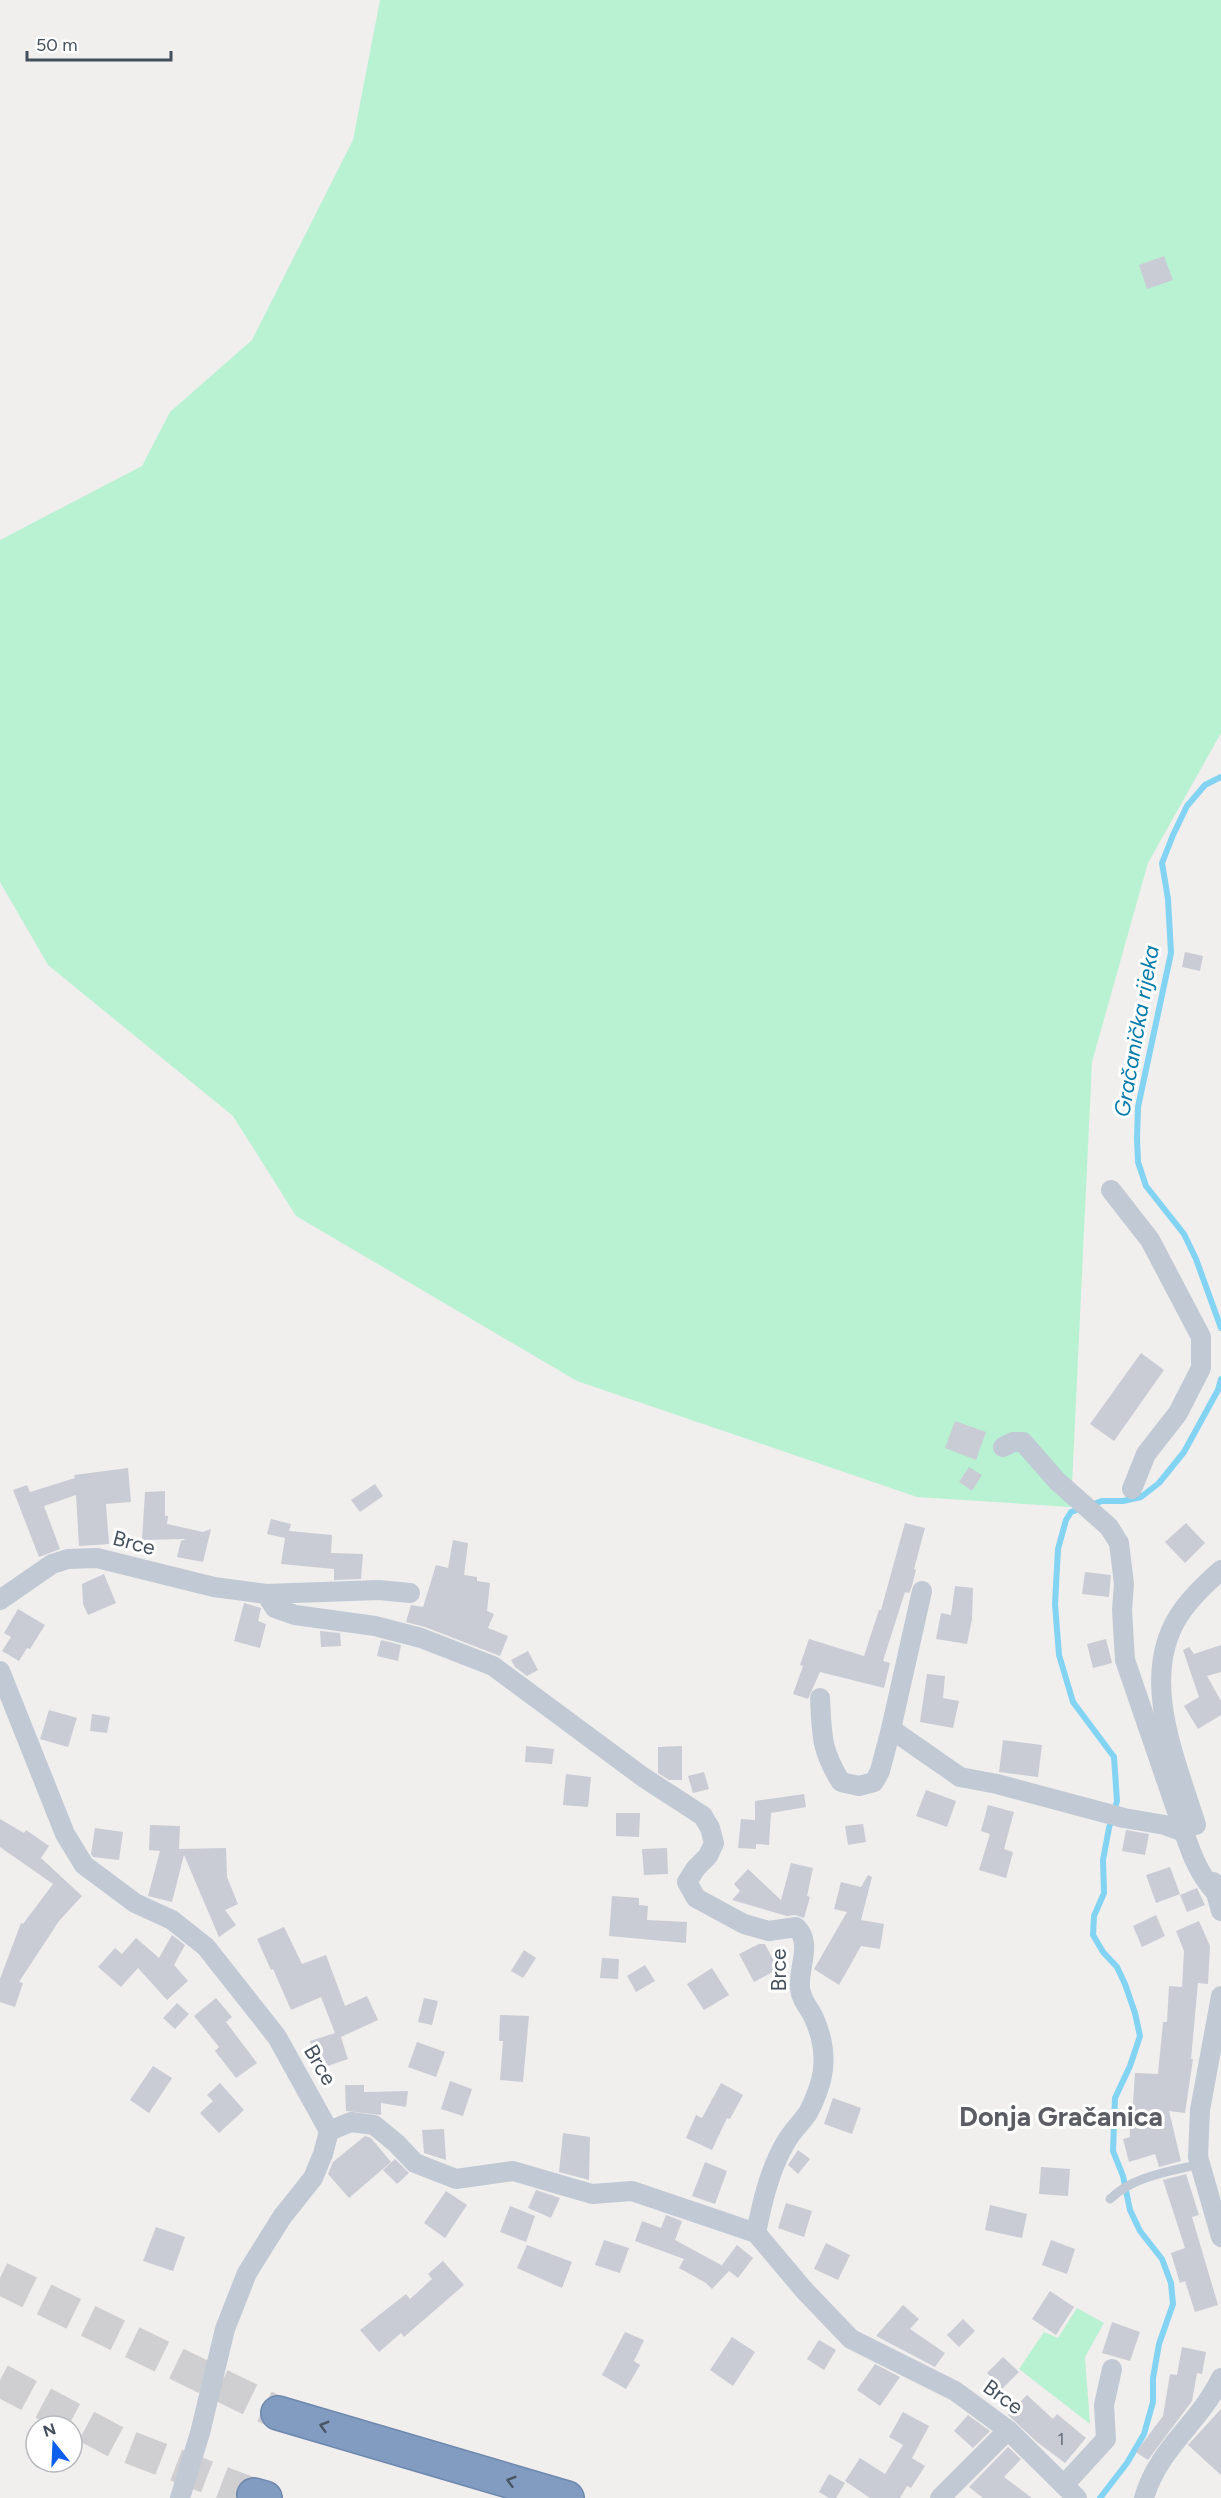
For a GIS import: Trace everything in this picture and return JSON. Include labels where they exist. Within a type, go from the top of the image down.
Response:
[{"type":"highway","points":[[278,2413],[567,2498]]},
{"type":"street","points":[[1111,1190],[1150,1240],[1201,1337],[1201,1368],[1178,1413],[1146,1454],[1132,1489]]},
{"type":"street","points":[[1003,1447],[1013,1442],[1023,1442],[1057,1481],[1109,1527],[1119,1543],[1124,1584],[1122,1610],[1125,1660],[1195,1864],[1219,1902]]},
{"type":"street","name":"Brce","points":[[0,1600],[52,1564],[68,1559],[97,1558],[214,1587],[266,1594],[379,1590],[410,1593]]},
{"type":"street","points":[[1219,1902],[1170,1738],[1162,1696],[1163,1656],[1177,1618],[1203,1586],[1221,1570]]},
{"type":"street","points":[[820,1698],[822,1733],[827,1759],[841,1782],[859,1786],[874,1782],[880,1771],[891,1729],[922,1591]]},
{"type":"street","name":"Brce","points":[[266,1594],[275,1608],[295,1615],[375,1626],[421,1638],[493,1665],[644,1777],[703,1816],[710,1828],[714,1843],[708,1856],[687,1882],[696,1898],[753,1926],[769,1931],[796,1927],[801,1932],[805,1942],[800,1989],[804,2004],[812,2014],[822,2038],[823,2071],[808,2112],[785,2143],[777,2161],[756,2233],[804,2290],[851,2339],[955,2391],[1008,2430],[1071,2492]]},
{"type":"street","name":"Brce","points":[[0,1671],[65,1834],[84,1865],[135,1903],[172,1920],[206,1947],[277,2037],[329,2131]]},
{"type":"street","points":[[891,1729],[960,1777],[997,1784],[1124,1818],[1165,1825],[1184,1832]]},
{"type":"street","points":[[1221,1996],[1200,2110],[1200,2164],[1221,2237]]},
{"type":"street","points":[[180,2498],[200,2433],[225,2329],[248,2273],[282,2217],[312,2178],[323,2154],[329,2131],[351,2122],[374,2125],[415,2163],[456,2179],[513,2171],[592,2194],[632,2191],[756,2233]]},
{"type":"street","points":[[1071,2492],[1106,2439],[1104,2405],[1112,2369]]},
{"type":"street","points":[[1144,2498],[1149,2482],[1165,2452],[1210,2400],[1221,2378]]},
{"type":"street","points":[[940,2498],[1008,2430]]},
{"type":"lane","points":[[1110,2199],[1119,2190],[1136,2180],[1200,2164]]},
{"type":"green space","points":[[380,0],[1221,0],[1221,733],[1148,863],[1092,1062],[1071,1507],[917,1497],[577,1381],[296,1216],[233,1116],[48,965],[0,882],[0,540],[142,466],[170,412],[252,340],[353,140]]},
{"type":"green space","points":[[1077,2308],[1104,2323],[1085,2357],[1090,2424],[1019,2369],[1044,2332],[1058,2338]]},
{"type":"building","points":[[1164,256],[1173,280],[1147,289],[1139,265]]},
{"type":"building","points":[[1185,952],[1203,956],[1200,971],[1182,967]]},
{"type":"building","points":[[1141,1353],[1164,1370],[1114,1441],[1090,1424]]},
{"type":"building","points":[[955,1421],[986,1432],[976,1460],[945,1448]]},
{"type":"building","points":[[969,1467],[982,1475],[972,1491],[959,1482]]},
{"type":"building","points":[[128,1468],[131,1502],[106,1504],[109,1544],[79,1546],[76,1495],[44,1506],[60,1549],[39,1557],[13,1490],[27,1485],[30,1492],[75,1478],[74,1475]]},
{"type":"building","points":[[375,1484],[383,1496],[360,1512],[351,1500]]},
{"type":"building","points":[[165,1491],[167,1524],[203,1532],[211,1529],[203,1562],[177,1557],[181,1541],[186,1539],[142,1540],[145,1492]]},
{"type":"building","points":[[271,1519],[291,1524],[289,1531],[332,1535],[331,1553],[363,1554],[361,1579],[334,1580],[334,1569],[281,1564],[285,1538],[267,1534]]},
{"type":"building","points":[[905,1523],[925,1528],[912,1586],[909,1593],[905,1592],[883,1661],[890,1663],[884,1688],[820,1672],[808,1699],[793,1694],[809,1639],[864,1656],[879,1610],[881,1610]]},
{"type":"building","points":[[1186,1523],[1205,1543],[1185,1563],[1165,1542]]},
{"type":"building","points":[[453,1540],[468,1543],[464,1575],[477,1577],[477,1581],[490,1583],[487,1611],[494,1614],[488,1628],[508,1636],[500,1656],[406,1622],[411,1605],[423,1607],[436,1565],[448,1568]]},
{"type":"building","points":[[1085,1572],[1111,1575],[1109,1597],[1082,1594]]},
{"type":"building","points":[[104,1574],[116,1603],[88,1615],[83,1604],[82,1584]]},
{"type":"building","points":[[955,1586],[973,1588],[972,1619],[967,1644],[936,1639],[941,1613],[951,1615]]},
{"type":"building","points":[[244,1603],[261,1608],[258,1621],[266,1624],[260,1648],[234,1641]]},
{"type":"building","points":[[18,1609],[45,1625],[30,1649],[27,1648],[19,1661],[2,1651],[11,1637],[4,1633]]},
{"type":"building","points":[[320,1631],[340,1633],[341,1646],[321,1647]]},
{"type":"building","points":[[1106,1639],[1112,1663],[1093,1668],[1087,1644]]},
{"type":"building","points":[[381,1640],[401,1645],[398,1661],[377,1656]]},
{"type":"building","points":[[1221,1645],[1221,1672],[1207,1676],[1221,1701],[1221,1715],[1198,1729],[1184,1706],[1199,1697],[1183,1650],[1189,1647],[1194,1654]]},
{"type":"building","points":[[528,1651],[538,1670],[527,1676],[515,1667],[511,1660]]},
{"type":"building","points":[[927,1674],[945,1676],[943,1698],[959,1701],[953,1728],[920,1722]]},
{"type":"building","points":[[49,1710],[77,1718],[68,1747],[40,1739]]},
{"type":"building","points":[[92,1714],[110,1717],[107,1733],[90,1731]]},
{"type":"building","points":[[1003,1740],[1042,1745],[1038,1777],[999,1772]]},
{"type":"building","points":[[526,1746],[554,1749],[552,1764],[525,1762]]},
{"type":"building","points":[[682,1746],[682,1780],[669,1780],[658,1773],[658,1747]]},
{"type":"building","points":[[704,1772],[709,1789],[693,1793],[688,1776]]},
{"type":"building","points":[[566,1774],[591,1777],[588,1807],[563,1805]]},
{"type":"building","points":[[926,1790],[956,1801],[947,1827],[916,1816]]},
{"type":"building","points":[[804,1794],[806,1807],[771,1813],[769,1845],[756,1844],[756,1849],[738,1848],[741,1819],[755,1820],[755,1801]]},
{"type":"building","points":[[988,1805],[1014,1812],[1004,1849],[1013,1852],[1006,1878],[979,1870],[990,1834],[981,1831]]},
{"type":"building","points":[[616,1813],[640,1813],[639,1837],[616,1836]]},
{"type":"building","points":[[0,1819],[24,1833],[26,1830],[49,1846],[41,1858],[82,1896],[59,1921],[19,1982],[23,1983],[15,2007],[0,2002],[0,1979],[21,1923],[23,1924],[53,1884],[0,1847]]},
{"type":"building","points":[[863,1824],[866,1842],[848,1845],[845,1826]]},
{"type":"building","points":[[150,1825],[180,1826],[179,1849],[226,1848],[227,1877],[238,1904],[225,1910],[236,1925],[219,1937],[184,1855],[172,1902],[148,1896],[160,1851],[149,1850]]},
{"type":"building","points":[[95,1828],[123,1832],[119,1860],[93,1857],[91,1854]]},
{"type":"building","points":[[1126,1830],[1149,1834],[1145,1855],[1122,1851]]},
{"type":"building","points":[[667,1848],[668,1874],[644,1875],[642,1849]]},
{"type":"building","points":[[791,1863],[813,1868],[807,1896],[810,1897],[804,1918],[795,1915],[787,1916],[732,1900],[740,1891],[734,1884],[748,1869],[781,1900]]},
{"type":"building","points":[[1170,1867],[1180,1894],[1156,1903],[1146,1875]]},
{"type":"building","points":[[868,1875],[872,1877],[861,1920],[884,1924],[880,1949],[861,1946],[839,1985],[814,1969],[847,1912],[834,1909],[841,1882],[861,1887]]},
{"type":"building","points":[[1197,1888],[1205,1905],[1187,1912],[1180,1895]]},
{"type":"building","points":[[612,1896],[639,1898],[639,1905],[648,1906],[647,1920],[687,1922],[686,1943],[609,1936]]},
{"type":"building","points":[[1156,1915],[1165,1936],[1142,1947],[1133,1926]]},
{"type":"building","points":[[1199,1921],[1210,1946],[1208,1984],[1198,1983],[1191,2059],[1193,2059],[1185,2113],[1169,2111],[1181,2161],[1159,2167],[1155,2154],[1129,2162],[1123,2139],[1130,2137],[1129,2103],[1133,2103],[1135,2073],[1158,2074],[1163,2022],[1167,2022],[1169,1986],[1182,1987],[1184,1951],[1176,1931]]},
{"type":"building","points":[[284,1927],[302,1964],[326,1955],[345,2006],[367,1996],[378,2020],[341,2037],[348,2059],[319,2069],[310,2041],[335,2033],[321,1997],[291,2010],[273,1969],[271,1970],[257,1939]]},
{"type":"building","points":[[172,1935],[185,1945],[174,1965],[188,1981],[167,2000],[138,1968],[121,1987],[98,1967],[115,1948],[122,1954],[136,1938],[159,1958]]},
{"type":"building","points":[[759,1944],[765,1944],[778,1969],[754,1982],[739,1954]]},
{"type":"building","points":[[524,1950],[536,1958],[523,1978],[511,1971]]},
{"type":"building","points":[[602,1958],[619,1959],[618,1979],[600,1978]]},
{"type":"building","points":[[645,1965],[655,1981],[636,1992],[627,1976]]},
{"type":"building","points":[[712,1968],[729,1995],[704,2010],[687,1984]]},
{"type":"building","points":[[216,1998],[232,2017],[226,2022],[257,2063],[236,2078],[215,2051],[219,2047],[194,2016]]},
{"type":"building","points":[[424,1998],[438,2001],[432,2025],[418,2022]]},
{"type":"building","points":[[177,2003],[189,2014],[175,2029],[163,2018]]},
{"type":"building","points":[[500,2015],[529,2016],[523,2082],[500,2080],[503,2041],[499,2041]]},
{"type":"building","points":[[417,2042],[445,2052],[436,2077],[408,2067]]},
{"type":"building","points":[[153,2066],[172,2078],[149,2113],[130,2100]]},
{"type":"building","points":[[450,2081],[472,2089],[463,2116],[441,2109]]},
{"type":"building","points":[[220,2083],[244,2110],[219,2133],[200,2113],[213,2101],[207,2095]]},
{"type":"building","points":[[721,2083],[743,2095],[730,2119],[727,2118],[712,2150],[686,2138],[696,2115],[702,2118]]},
{"type":"building","points":[[345,2085],[364,2085],[364,2092],[408,2091],[406,2107],[381,2103],[381,2115],[346,2111]]},
{"type":"building","points":[[833,2098],[861,2108],[852,2134],[824,2124]]},
{"type":"building","points":[[444,2129],[446,2160],[424,2153],[422,2130]]},
{"type":"building","points":[[563,2133],[590,2137],[589,2180],[559,2172]]},
{"type":"building","points":[[365,2136],[371,2138],[391,2162],[349,2198],[328,2174],[333,2162]]},
{"type":"building","points":[[798,2150],[810,2159],[798,2174],[788,2165]]},
{"type":"building","points":[[395,2159],[409,2173],[397,2184],[383,2170]]},
{"type":"building","points":[[705,2162],[727,2171],[715,2204],[692,2196]]},
{"type":"building","points":[[1041,2167],[1070,2169],[1068,2196],[1039,2194]]},
{"type":"building","points":[[1186,2174],[1199,2215],[1192,2217],[1218,2305],[1195,2312],[1185,2281],[1180,2283],[1171,2253],[1185,2248],[1163,2180]]},
{"type":"building","points":[[536,2190],[560,2198],[551,2218],[528,2208]]},
{"type":"building","points":[[446,2191],[467,2205],[445,2238],[424,2223]]},
{"type":"building","points":[[786,2203],[812,2211],[804,2237],[778,2228]]},
{"type":"building","points":[[990,2205],[1027,2214],[1022,2238],[985,2230]]},
{"type":"building","points":[[510,2206],[535,2216],[526,2242],[500,2232]]},
{"type":"building","points":[[666,2215],[682,2221],[675,2240],[723,2266],[737,2245],[753,2258],[738,2278],[729,2271],[712,2289],[706,2283],[679,2268],[684,2259],[635,2241],[642,2221],[661,2228]]},
{"type":"building","points":[[156,2227],[185,2237],[173,2271],[143,2261]]},
{"type":"building","points":[[604,2240],[629,2248],[620,2273],[595,2265]]},
{"type":"building","points":[[1051,2240],[1075,2249],[1067,2274],[1042,2265]]},
{"type":"building","points":[[826,2243],[850,2255],[838,2280],[814,2269]]},
{"type":"building","points":[[527,2245],[572,2262],[562,2288],[517,2268]]},
{"type":"building","points":[[443,2261],[464,2285],[404,2337],[401,2333],[379,2352],[360,2330],[406,2294],[410,2299],[432,2279],[428,2274]]},
{"type":"building","points":[[1050,2291],[1074,2307],[1056,2335],[1032,2319]]},
{"type":"building","points":[[903,2305],[919,2319],[910,2329],[945,2353],[935,2367],[876,2336]]},
{"type":"building","points":[[963,2319],[975,2331],[959,2347],[947,2335]]},
{"type":"building","points":[[1112,2322],[1140,2332],[1130,2361],[1102,2353]]},
{"type":"building","points":[[625,2332],[644,2340],[634,2361],[640,2365],[626,2389],[602,2375]]},
{"type":"building","points":[[732,2337],[755,2352],[733,2386],[710,2370]]},
{"type":"building","points":[[819,2340],[836,2350],[824,2370],[807,2359]]},
{"type":"building","points":[[1182,2347],[1206,2352],[1202,2374],[1197,2373],[1192,2401],[1148,2460],[1136,2452],[1163,2416],[1170,2374],[1177,2375]]},
{"type":"building","points":[[1003,2357],[1019,2372],[1002,2389],[987,2373]]},
{"type":"building","points":[[875,2364],[900,2377],[880,2406],[857,2390]]},
{"type":"building","points":[[1027,2395],[1053,2419],[1057,2414],[1086,2438],[1065,2463],[1037,2442],[1008,2415]]},
{"type":"building","points":[[1221,2409],[1221,2475],[1188,2445]]},
{"type":"building","points":[[903,2412],[929,2426],[912,2458],[925,2466],[911,2488],[907,2486],[900,2498],[870,2498],[845,2481],[860,2458],[885,2474],[903,2445],[889,2437]]},
{"type":"building","points":[[968,2415],[990,2431],[973,2448],[954,2431]]},
{"type":"building","points":[[1008,2447],[1021,2459],[1004,2477],[1032,2498],[983,2498],[969,2487]]},
{"type":"building","points":[[829,2474],[845,2483],[836,2498],[829,2498],[819,2492]]},
{"type":"waterway","name":"Gračanička rijeka","points":[[1221,777],[1205,785],[1187,806],[1162,863],[1168,899],[1171,953],[1138,1107],[1137,1138],[1138,1162],[1146,1186],[1184,1234],[1196,1259],[1221,1328]]},
{"type":"waterway","name":"Gračanička rijeka","points":[[1100,2498],[1127,2463],[1144,2434],[1153,2402],[1153,2378],[1159,2344],[1173,2304],[1171,2283],[1162,2259],[1140,2231],[1130,2210],[1123,2176],[1113,2151],[1115,2098],[1130,2066],[1140,2036],[1125,1984],[1117,1967],[1103,1952],[1093,1935],[1094,1916],[1104,1893],[1103,1860],[1117,1801],[1114,1757],[1073,1702],[1059,1655],[1055,1604],[1058,1549],[1066,1520],[1071,1512],[1102,1501],[1123,1501],[1141,1497],[1159,1483],[1184,1452],[1218,1390],[1221,1379]]},
{"type":"tunnel","points":[[0,2278],[278,2413]]},
{"type":"tunnel","points":[[0,2380],[116,2442],[254,2495]]},
{"type":"district","name":"Donja Gračanica","points":[[1061,2117]]}]
